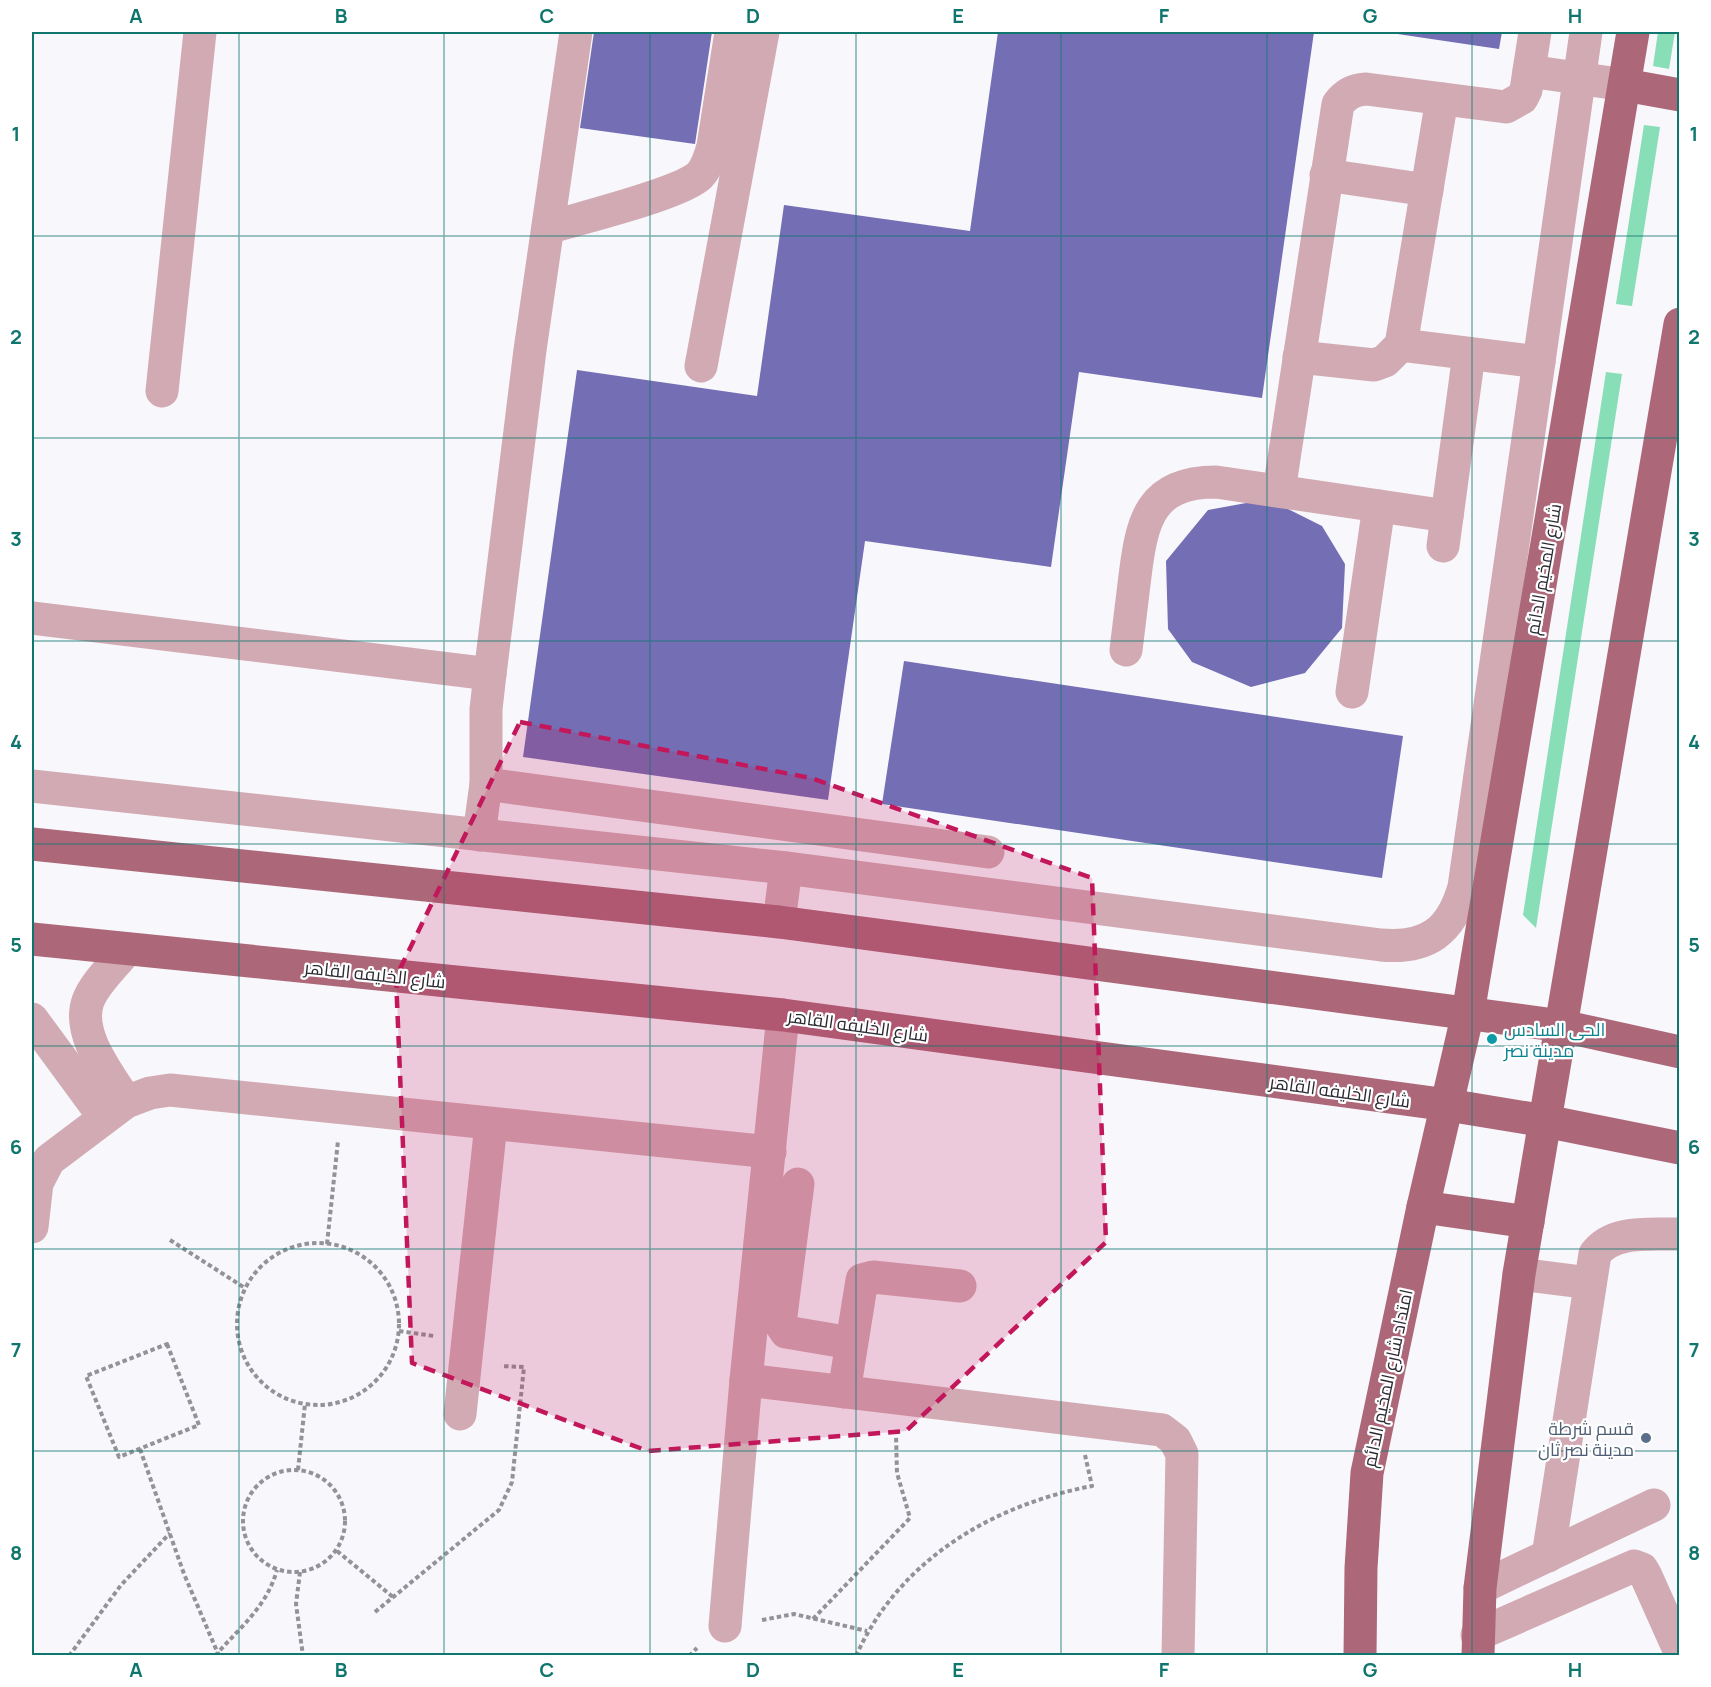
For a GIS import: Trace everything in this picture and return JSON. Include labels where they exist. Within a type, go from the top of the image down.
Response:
[{"type":"main road","name":"شارع المخيم الدائم","points":[[1448,1105],[1468,1013],[1633,32]]},
{"type":"main road","points":[[1625,86],[1680,94]]},
{"type":"main road","points":[[1478,1645],[1480,1588],[1518,1274],[1680,324]]},
{"type":"main road","points":[[32,844],[780,922],[1562,1026],[1680,1052]]},
{"type":"main road","name":"شارع الخليفه القاهر","points":[[32,939],[783,1014],[1448,1105],[1545,1121],[1680,1148]]},
{"type":"main road","name":"امتداد شارع المخيم الدائم","points":[[1360,1656],[1360,1568],[1367,1473],[1423,1207],[1448,1105]]},
{"type":"main road","points":[[1423,1207],[1527,1222]]},
{"type":"lane","points":[[162,391],[201,32]]},
{"type":"lane","points":[[479,835],[486,784],[486,709],[490,674],[576,32]]},
{"type":"lane","points":[[701,366],[724,163],[731,32]]},
{"type":"lane","points":[[548,228],[676,189],[724,163],[763,32]]},
{"type":"lane","points":[[1279,491],[1335,114],[1345,95],[1355,90],[1366,89],[1506,107],[1522,98],[1535,32]]},
{"type":"lane","points":[[32,786],[786,868],[1381,945],[1404,947],[1425,941],[1444,928],[1458,909],[1464,887],[1586,32]]},
{"type":"lane","points":[[1529,71],[1625,86]]},
{"type":"lane","points":[[1299,357],[1374,364],[1385,361],[1401,345],[1442,99]]},
{"type":"lane","points":[[1326,175],[1427,190]]},
{"type":"lane","points":[[1401,345],[1539,362]]},
{"type":"lane","points":[[1126,650],[1141,534],[1148,516],[1160,499],[1176,488],[1196,482],[1216,482],[1379,506],[1445,531],[1469,354]]},
{"type":"lane","points":[[1352,692],[1379,506]]},
{"type":"lane","points":[[32,618],[490,674]]},
{"type":"lane","points":[[486,784],[988,852]]},
{"type":"lane","points":[[780,922],[786,868]]},
{"type":"lane","points":[[115,1110],[90,1038],[86,1013],[94,989],[127,949]]},
{"type":"lane","points":[[724,1626],[783,1014]]},
{"type":"lane","points":[[32,1019],[115,1110]]},
{"type":"lane","points":[[32,1227],[34,1193],[41,1172],[60,1150],[115,1110],[150,1093],[170,1090],[770,1152]]},
{"type":"lane","points":[[460,1414],[491,1124]]},
{"type":"lane","points":[[798,1184],[780,1323],[786,1332],[851,1343]]},
{"type":"lane","points":[[1548,1556],[1595,1254],[1601,1244],[1611,1238],[1680,1234]]},
{"type":"lane","points":[[1518,1274],[1590,1283]]},
{"type":"lane","points":[[844,1392],[859,1285],[867,1277],[960,1286]]},
{"type":"lane","points":[[746,1380],[1162,1430],[1174,1440],[1182,1454],[1178,1656]]},
{"type":"lane","points":[[1480,1588],[1654,1505]]},
{"type":"lane","points":[[1478,1645],[1634,1566],[1641,1569],[1646,1576],[1680,1652]]},
{"type":"path","points":[[327,1244],[342,1108]]},
{"type":"path","points":[[170,1240],[245,1288]]},
{"type":"path","points":[[327,1244],[347,1249],[365,1259],[381,1273],[392,1291],[398,1310],[399,1331],[395,1350],[387,1367],[360,1393],[343,1401],[324,1405],[305,1404],[287,1399],[270,1390],[256,1377],[239,1343],[237,1325],[239,1306],[245,1288],[270,1258],[298,1246],[327,1244]]},
{"type":"path","points":[[167,1344],[199,1425],[140,1449],[119,1457],[86,1376],[167,1344]]},
{"type":"path","points":[[375,1612],[499,1510],[512,1482],[524,1367],[465,1363]]},
{"type":"path","points":[[813,1619],[910,1518],[897,1473],[896,1423],[901,1398]]},
{"type":"path","points":[[298,1470],[305,1404]]},
{"type":"path","points":[[856,1656],[867,1631],[901,1585],[923,1564],[982,1523],[1018,1506],[1054,1494],[1092,1486],[1077,1418]]},
{"type":"path","points":[[140,1449],[199,1614],[217,1655],[259,1610],[273,1584],[277,1570]]},
{"type":"path","points":[[298,1470],[319,1476],[336,1490],[345,1509],[345,1531],[337,1551],[321,1566],[300,1572],[277,1570],[264,1563],[250,1546],[243,1526],[244,1511],[258,1485],[269,1476],[283,1471],[298,1470]]},
{"type":"path","points":[[69,1656],[121,1584],[170,1533]]},
{"type":"path","points":[[337,1551],[393,1597]]},
{"type":"path","points":[[300,1572],[296,1604],[303,1656]]},
{"type":"path","points":[[724,1626],[794,1614],[867,1631]]},
{"type":"highlighted area","points":[[520,722],[811,778],[1092,878],[1106,1242],[906,1431],[648,1451],[412,1363],[396,977]]},
{"type":"green space","points":[[1658,32],[1675,32],[1669,69],[1653,66]]},
{"type":"green space","points":[[1644,125],[1660,127],[1632,306],[1616,304]]},
{"type":"green space","points":[[1606,372],[1622,374],[1536,928],[1523,915]]},
{"type":"building","points":[[594,32],[712,32],[695,144],[580,128]]},
{"type":"building","points":[[998,32],[1314,32],[1262,398],[1079,372],[1051,567],[865,541],[828,800],[523,757],[577,370],[757,396],[784,205],[970,231]]},
{"type":"building","points":[[1384,32],[1502,32],[1499,49]]},
{"type":"building","points":[[1268,499],[1322,526],[1345,564],[1342,628],[1305,673],[1251,687],[1192,662],[1168,629],[1166,561],[1208,510]]},
{"type":"building","points":[[904,661],[1403,736],[1382,878],[882,804]]},
{"type":"place","name":"الحى السادس مدينة نصر","points":[[1492,1039]]},
{"type":"place","name":"قسم شرطة مدينة نصر ثان","points":[[1646,1438]]}]
